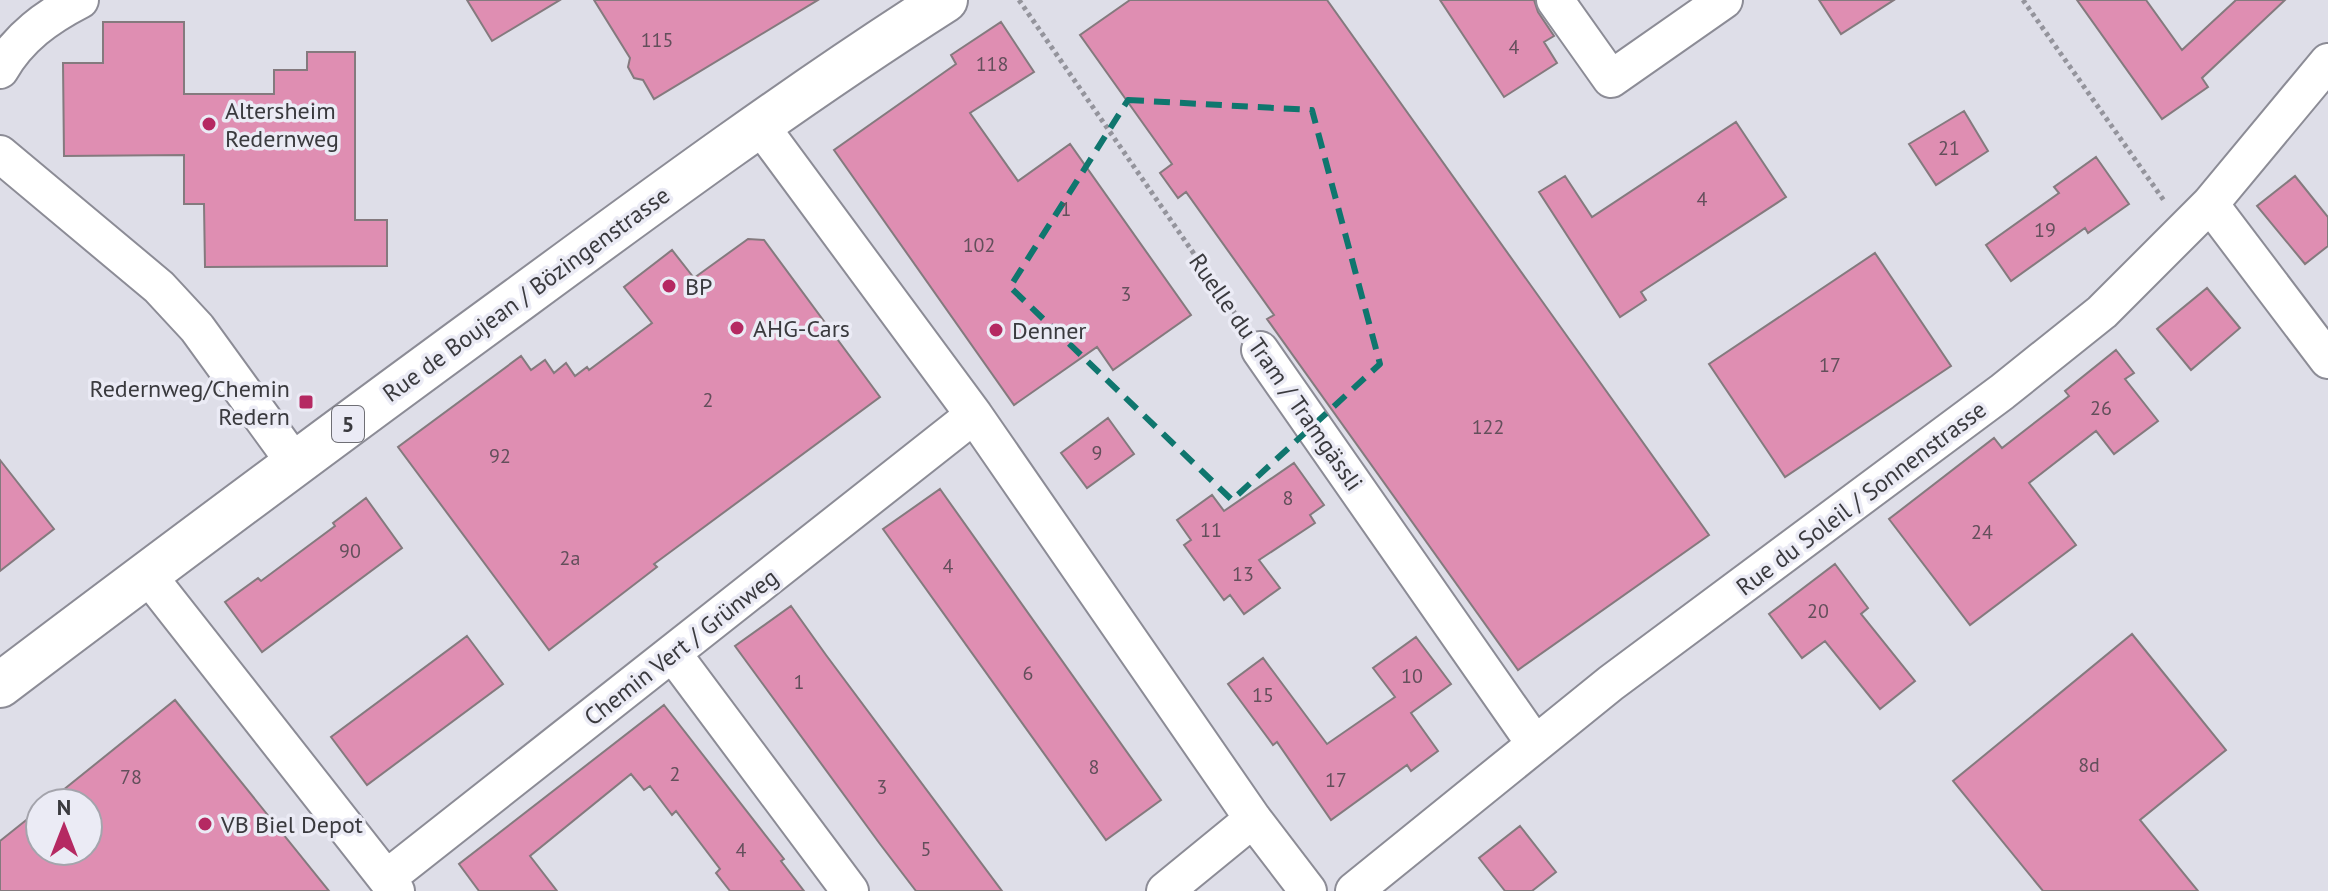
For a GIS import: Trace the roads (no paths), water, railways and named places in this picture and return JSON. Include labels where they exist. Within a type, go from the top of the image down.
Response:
[{"type":"main road","name":"Rue de Boujean / Bözingenstrasse","points":[[0,685],[146,573],[759,124],[945,0]]},
{"type":"street","points":[[0,70],[24,38],[51,15],[80,0]]},
{"type":"street","points":[[1555,0],[1611,79],[1724,0]]},
{"type":"street","name":"Rue du Soleil / Sonnenstrasse","points":[[1354,891],[1535,744],[2002,392],[2102,312],[2210,204],[2328,62]]},
{"type":"street","points":[[759,124],[974,415],[1253,819],[1308,891]]},
{"type":"street","points":[[0,154],[159,287],[197,328],[295,463]]},
{"type":"street","points":[[2210,204],[2328,360]]},
{"type":"street","name":"Ruelle du Tram / Tramgässli","points":[[1260,350],[1535,744]]},
{"type":"street","name":"Chemin Vert / Grünweg","points":[[392,885],[673,654],[974,415]]},
{"type":"street","points":[[146,573],[392,885]]},
{"type":"street","points":[[673,654],[850,891]]},
{"type":"street","points":[[1165,891],[1253,819]]},
{"type":"place","name":"Altersheim Redernweg","points":[[209,124]]},
{"type":"place","name":"BP","points":[[669,286]]},
{"type":"place","name":"AHG-Cars","points":[[737,328]]},
{"type":"place","name":"Denner","points":[[996,330]]},
{"type":"place","name":"Redernweg/Chemin Redern","points":[[306,402]]},
{"type":"place","name":"VB Biel Depot","points":[[205,824]]}]
